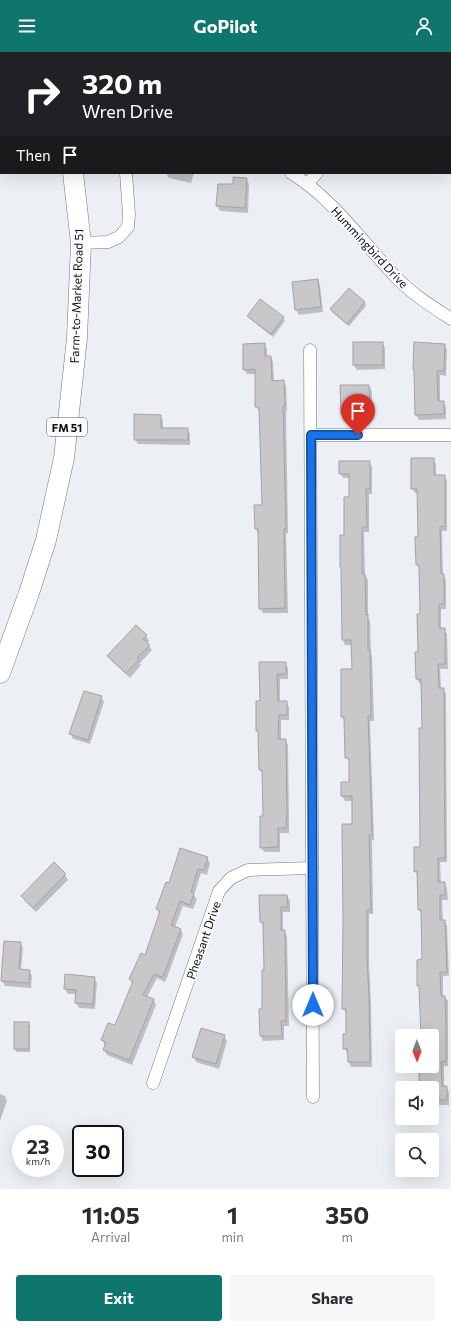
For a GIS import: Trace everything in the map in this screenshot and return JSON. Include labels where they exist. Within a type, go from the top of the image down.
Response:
[{"type":"main road","name":"Farm-to-Market Road 51","points":[[0,673],[29,594],[46,540],[64,458],[77,338],[81,243],[73,174]]},
{"type":"street","points":[[81,243],[108,242],[119,237],[128,227],[129,214],[126,174]]},
{"type":"street","name":"Hummingbird Drive","points":[[293,174],[308,183],[336,209],[394,276],[428,305],[451,319]]},
{"type":"street","points":[[308,183],[316,174]]},
{"type":"street","points":[[310,350],[313,1097]]},
{"type":"street","points":[[311,435],[451,435]]},
{"type":"street","name":"Pheasant Drive","points":[[154,1083],[220,891],[231,878],[248,870],[312,868]]},
{"type":"building","points":[[233,177],[247,178],[245,208],[216,206],[218,184],[233,184]]},
{"type":"building","points":[[318,279],[321,307],[295,310],[292,282]]},
{"type":"building","points":[[349,288],[365,302],[347,324],[330,309]]},
{"type":"building","points":[[260,299],[284,317],[271,334],[247,316]]},
{"type":"building","points":[[353,342],[383,342],[383,365],[353,365]]},
{"type":"building","points":[[414,342],[445,344],[444,371],[437,371],[438,401],[444,401],[444,414],[415,415],[413,370]]},
{"type":"building","points":[[265,343],[265,356],[271,356],[272,381],[284,380],[285,406],[283,406],[286,529],[284,529],[285,608],[259,609],[258,529],[255,529],[254,505],[262,505],[259,407],[255,407],[255,369],[243,370],[243,344]]},
{"type":"building","points":[[340,385],[369,385],[370,414],[341,414]]},
{"type":"building","points":[[134,414],[161,415],[161,428],[188,428],[188,440],[134,440]]},
{"type":"building","points":[[411,458],[434,458],[434,475],[445,475],[445,526],[440,527],[441,574],[444,574],[444,604],[439,604],[439,628],[445,628],[445,664],[438,664],[439,688],[444,688],[445,858],[438,858],[438,882],[445,882],[445,895],[440,895],[440,920],[445,920],[447,972],[440,972],[441,996],[445,996],[446,1025],[446,1061],[441,1062],[442,1086],[447,1086],[447,1100],[439,1100],[439,1081],[419,1081],[419,1073],[439,1073],[439,1029],[421,1029],[419,986],[417,986],[417,960],[422,959],[421,910],[418,910],[417,871],[414,872],[414,847],[420,847],[419,728],[422,728],[421,679],[416,679],[415,652],[418,652],[417,614],[420,614],[419,565],[416,565],[415,537],[418,537],[417,489],[411,489]]},
{"type":"building","points":[[339,461],[370,461],[370,489],[366,489],[367,527],[362,527],[362,574],[365,574],[366,615],[368,614],[368,650],[370,650],[371,716],[368,716],[372,835],[369,835],[371,910],[367,910],[367,959],[370,1062],[348,1062],[347,1048],[343,1049],[343,1034],[346,1034],[346,1009],[342,1009],[342,824],[352,824],[352,796],[341,796],[341,782],[349,782],[349,758],[345,758],[344,717],[341,717],[341,669],[352,669],[351,640],[342,640],[340,567],[340,535],[344,535],[344,497],[349,497],[349,474],[339,474]]},
{"type":"building","points":[[136,625],[147,635],[143,639],[150,645],[137,658],[139,660],[126,673],[107,656]]},
{"type":"building","points":[[259,662],[286,662],[286,674],[277,674],[278,701],[287,701],[287,715],[279,715],[278,739],[286,739],[286,828],[278,828],[278,847],[260,848],[260,816],[263,816],[262,770],[259,770],[258,731],[256,731],[256,701],[260,701]]},
{"type":"building","points":[[84,691],[102,696],[88,740],[69,734]]},
{"type":"building","points":[[180,848],[208,857],[204,870],[198,869],[191,892],[194,893],[190,905],[180,901],[171,925],[181,929],[166,969],[162,977],[154,974],[143,995],[154,999],[129,1060],[103,1050],[106,1042],[101,1040],[108,1023],[115,1025],[133,981],[129,979],[141,953],[145,955],[160,911],[156,909],[166,882],[169,883]]},
{"type":"building","points":[[54,862],[66,874],[33,908],[21,896]]},
{"type":"building","points":[[259,895],[287,895],[288,907],[281,907],[281,930],[285,930],[286,1021],[281,1021],[282,1036],[260,1036],[259,1009],[262,1008],[262,970],[264,970],[263,922],[260,922]]},
{"type":"building","points":[[4,941],[21,942],[19,969],[30,970],[29,983],[1,981]]},
{"type":"building","points":[[65,974],[95,977],[93,1004],[75,1003],[76,990],[64,989]]},
{"type":"building","points":[[14,1022],[29,1022],[29,1049],[14,1049]]},
{"type":"building","points":[[201,1028],[225,1035],[216,1064],[192,1057]]},
{"type":"route","points":[[313,1005],[311,435],[358,435]]}]
